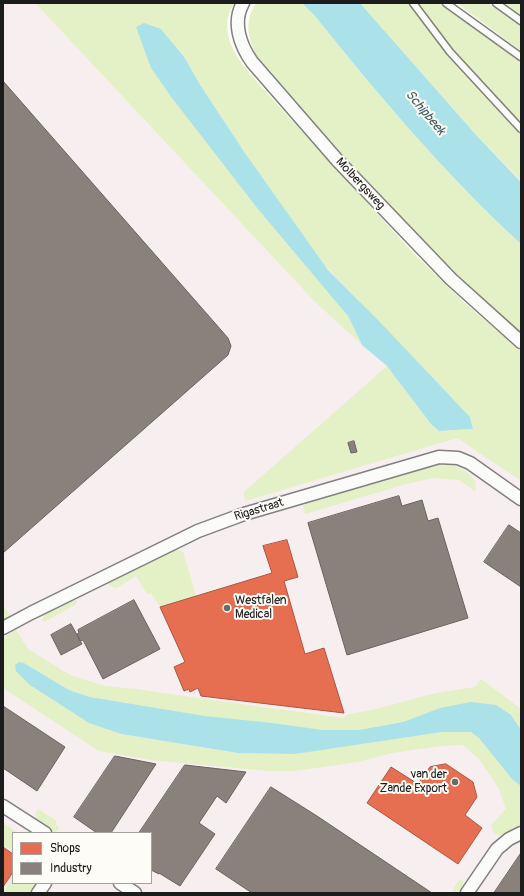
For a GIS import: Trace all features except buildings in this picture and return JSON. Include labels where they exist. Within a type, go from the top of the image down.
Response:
[{"type":"street","name":"Molbergsweg","points":[[243,3],[239,11],[240,38],[243,50],[252,62],[338,161],[451,279],[521,342]]},
{"type":"street","name":"Rigastraat","points":[[3,628],[198,531],[215,524],[244,514],[439,457],[458,458],[470,463],[521,499]]},
{"type":"street","points":[[3,806],[43,832]]},
{"type":"street","points":[[468,893],[497,849],[509,839],[521,833]]},
{"type":"street","points":[[38,893],[44,884]]},
{"type":"street","points":[[122,884],[135,893]]},
{"type":"lane","points":[[413,3],[450,52],[521,129]]},
{"type":"lane","points":[[446,3],[521,57]]},
{"type":"lane","points":[[496,3],[521,21]]},
{"type":"shaded area","points":[[3,3],[35,3],[315,302],[387,366],[457,438],[521,481],[521,893],[3,893]]},
{"type":"green space","points":[[35,3],[234,3],[229,14],[227,24],[228,35],[231,45],[249,73],[415,255],[465,303],[521,351],[521,481],[457,438],[245,501],[244,492],[387,366],[431,424],[439,431],[473,429],[470,417],[324,265],[245,153],[199,83],[185,58],[161,29],[348,316],[362,345],[315,302]]},
{"type":"green space","points":[[256,3],[302,3],[315,16],[364,76],[440,163],[493,218],[521,244],[521,335],[447,268],[371,190],[256,56],[248,30],[252,10]]},
{"type":"green space","points":[[360,3],[410,3],[450,58],[521,134],[521,181],[477,136]]},
{"type":"green space","points":[[417,3],[442,3],[521,60],[521,125],[455,52]]},
{"type":"green space","points":[[457,3],[488,3],[521,26],[521,51]]},
{"type":"green space","points":[[501,3],[521,3],[521,18]]},
{"type":"green space","points":[[441,463],[456,466],[468,474],[476,482],[475,491],[459,480],[433,478],[406,484],[305,514],[303,507],[306,503]]},
{"type":"green space","points":[[174,550],[183,552],[196,596],[160,607],[151,593],[147,594],[136,576],[116,588],[110,586],[110,580]]},
{"type":"green space","points":[[74,599],[77,601],[75,605],[44,622],[42,619],[44,615]]},
{"type":"green space","points":[[3,606],[11,616],[3,621]]},
{"type":"green space","points":[[16,630],[28,649],[70,675],[105,686],[344,718],[349,714],[372,710],[436,693],[475,687],[481,679],[521,709],[521,730],[511,715],[440,708],[403,722],[359,730],[323,730],[205,716],[90,697],[69,690],[24,663],[89,723],[121,734],[238,753],[442,732],[470,732],[481,740],[515,781],[521,786],[521,826],[503,835],[494,834],[491,825],[506,809],[499,789],[480,760],[463,745],[440,746],[392,753],[358,762],[295,771],[269,771],[151,760],[99,751],[3,688],[3,638]]},
{"type":"green space","points":[[38,809],[57,821],[55,825],[59,827],[57,831],[53,832],[38,821],[35,814]]},
{"type":"green space","points":[[3,823],[16,832],[12,832],[12,850],[3,845]]},
{"type":"green space","points":[[12,879],[12,884],[38,884],[32,893],[3,893]]},
{"type":"green space","points":[[459,879],[463,881],[463,887],[459,893],[451,893]]},
{"type":"water","name":"Schipbeek","points":[[302,3],[360,3],[477,136],[521,182],[521,244],[466,191],[440,163],[364,76],[315,16]]},
{"type":"water","points":[[144,23],[161,29],[185,58],[199,83],[245,153],[328,270],[378,320],[470,417],[473,429],[439,431],[431,424],[387,366],[362,345],[348,316],[258,209],[172,98],[151,68],[136,27]]},
{"type":"water","points":[[19,662],[24,663],[69,690],[90,697],[205,716],[323,730],[359,730],[403,722],[440,708],[471,702],[496,705],[511,715],[521,730],[521,786],[512,779],[479,738],[471,732],[442,732],[295,754],[238,753],[121,734],[89,723],[30,685],[16,671],[15,665]]},
{"type":"place","name":"Westfalen Medical","points":[[227,608]]},
{"type":"place","name":"van der Zande Export","points":[[455,782]]}]
